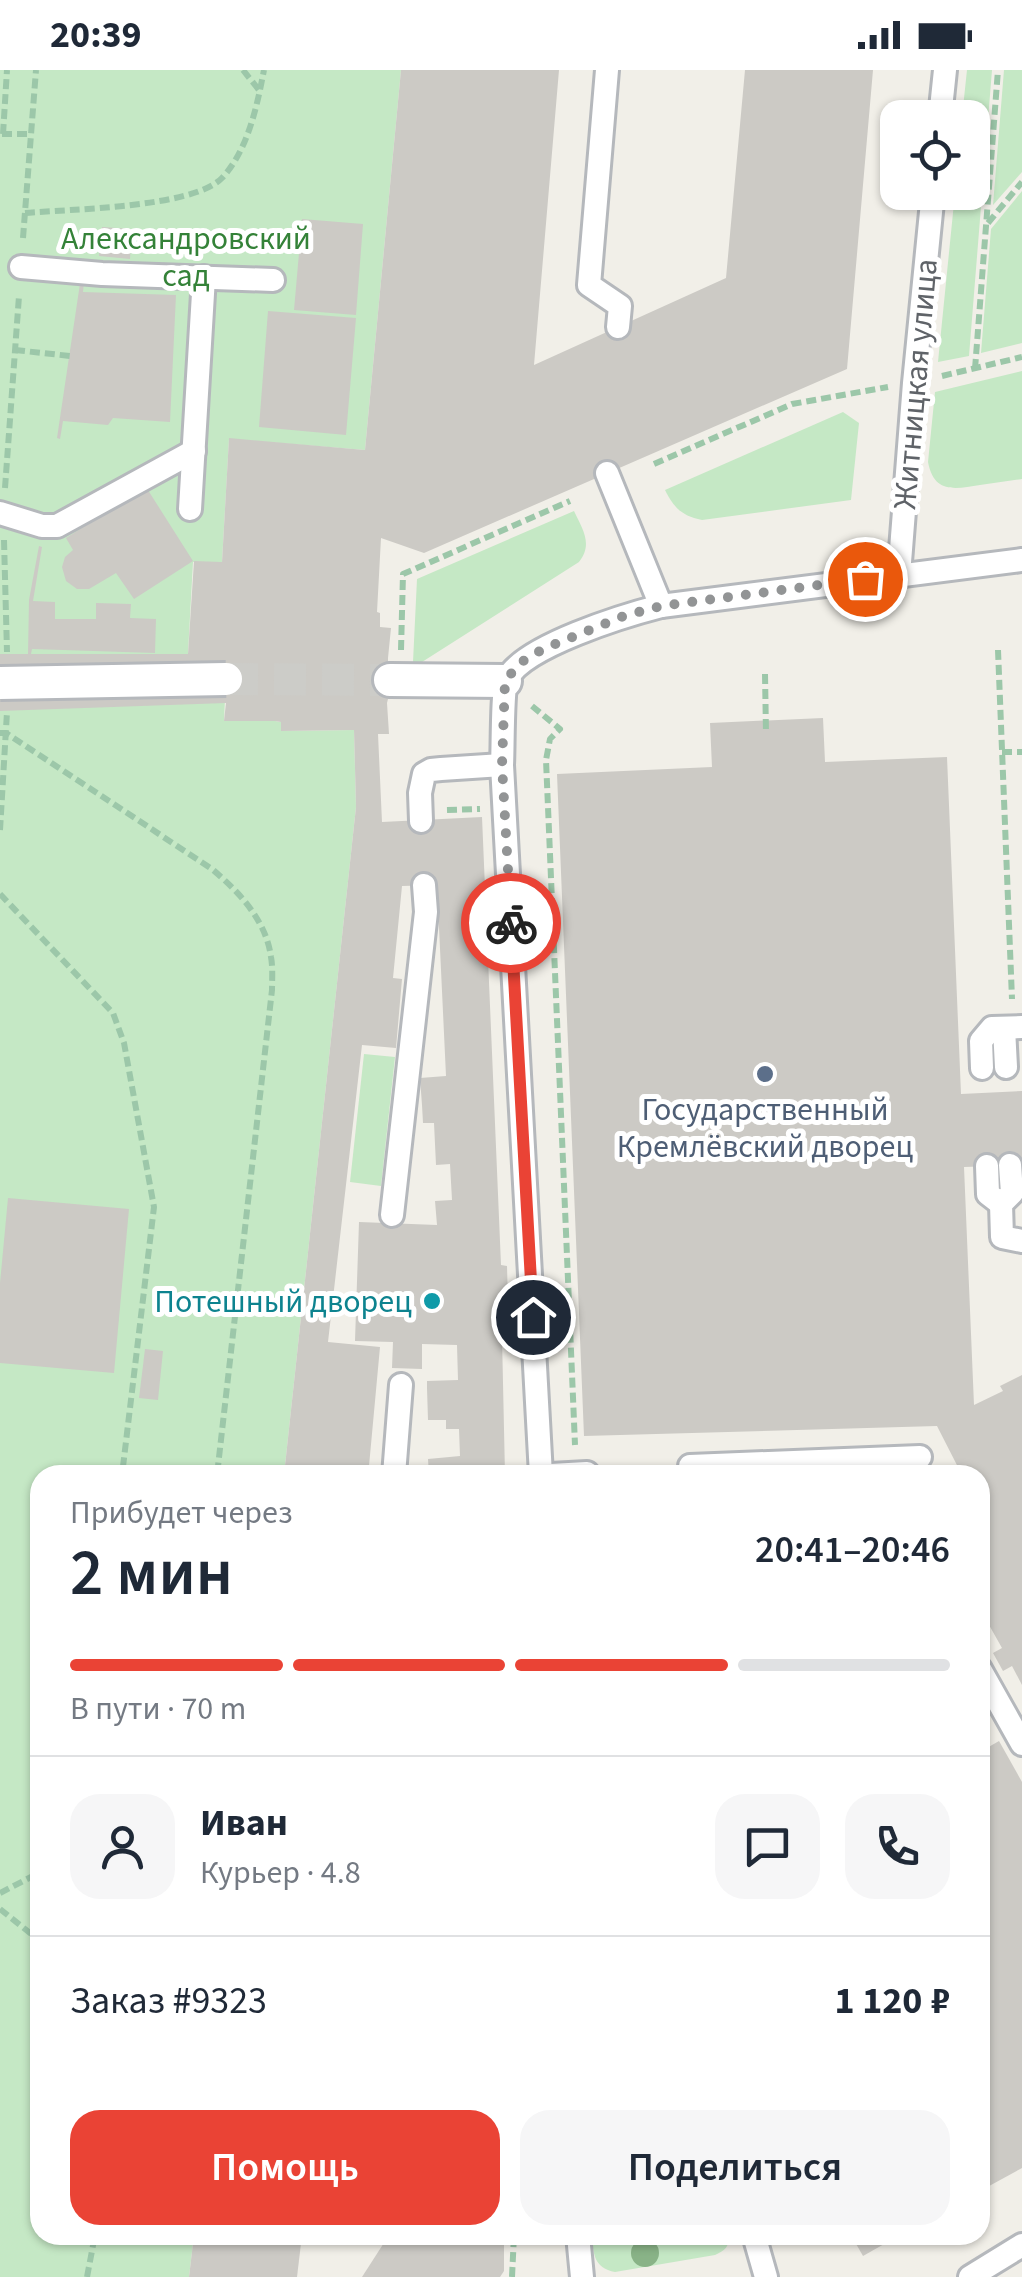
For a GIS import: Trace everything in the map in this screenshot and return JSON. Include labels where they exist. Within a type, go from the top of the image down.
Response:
[{"type":"street","points":[[5,682],[226,679]]},
{"type":"street","points":[[390,680],[505,681]]},
{"type":"lane","points":[[607,70],[589,284],[620,306],[618,326]]},
{"type":"lane","points":[[942,100],[945,70]]},
{"type":"lane","name":"Житницкая улица","points":[[898,575],[931,210]]},
{"type":"lane","points":[[21,267],[273,280]]},
{"type":"lane","points":[[190,508],[204,278]]},
{"type":"lane","points":[[2,513],[42,526],[57,526],[194,451]]},
{"type":"lane","points":[[607,473],[661,606]]},
{"type":"lane","points":[[541,1465],[502,765],[505,681],[520,663],[543,649],[624,616],[661,606],[1022,560]]},
{"type":"lane","points":[[421,820],[424,774],[440,769],[502,765]]},
{"type":"lane","points":[[392,1216],[426,912],[424,885]]},
{"type":"lane","points":[[994,1067],[981,1041],[992,1028],[1013,1028]]},
{"type":"lane","points":[[999,1165],[1012,1193],[1000,1204],[1002,1237],[1022,1241]]},
{"type":"lane","points":[[395,1465],[401,1386]]},
{"type":"lane","points":[[716,1465],[920,1457]]},
{"type":"lane","points":[[990,1687],[1022,1744]]},
{"type":"lane","points":[[579,2245],[582,2277]]},
{"type":"lane","points":[[757,2245],[766,2277]]},
{"type":"lane","points":[[970,2277],[1022,2245]]},
{"type":"path","points":[[7,70],[2,134],[31,134]]},
{"type":"path","points":[[243,70],[260,90]]},
{"type":"path","points":[[25,212],[154,202],[191,194],[220,180],[241,151],[264,70]]},
{"type":"path","points":[[975,369],[998,70]]},
{"type":"path","points":[[986,226],[1022,182]]},
{"type":"path","points":[[15,350],[70,356]]},
{"type":"path","points":[[936,377],[1022,358]]},
{"type":"path","points":[[654,464],[792,404],[889,387]]},
{"type":"path","points":[[401,648],[403,574],[570,501]]},
{"type":"path","points":[[0,830],[5,682],[2,513]]},
{"type":"path","points":[[998,650],[1013,1028]]},
{"type":"path","points":[[764,674],[766,733]]},
{"type":"path","points":[[560,729],[550,739],[546,760],[582,1465]]},
{"type":"path","points":[[3,733],[226,880],[260,924],[271,956],[272,990],[218,1465]]},
{"type":"path","points":[[1002,752],[1022,752]]},
{"type":"path","points":[[0,894],[113,1013],[124,1043],[154,1208],[123,1465]]},
{"type":"path","points":[[0,1893],[30,1877]]},
{"type":"path","points":[[0,1909],[30,1933]]},
{"type":"path","points":[[87,2277],[93,2245]]},
{"type":"path","points":[[512,2277],[514,2245]]},
{"type":"green space","name":"Александровский сад","points":[[0,70],[401,70],[365,450],[229,439],[222,562],[193,562],[188,653],[227,654],[224,721],[281,722],[281,731],[354,730],[356,807],[285,1465],[30,1465],[30,2245],[193,2245],[189,2277],[0,2277]]},
{"type":"green space","points":[[967,70],[992,70],[990,100],[964,100]]},
{"type":"green space","points":[[1004,70],[1022,70],[1022,172],[993,205]]},
{"type":"green space","points":[[1022,191],[1022,343],[981,353],[991,229]]},
{"type":"green space","points":[[953,210],[981,210],[969,356],[938,362]]},
{"type":"green space","points":[[1022,371],[1022,479],[962,488],[940,484],[928,462],[935,392]]},
{"type":"green space","points":[[843,412],[859,423],[851,500],[702,520],[679,510],[665,490]]},
{"type":"green space","points":[[574,511],[586,543],[579,562],[422,662],[413,662],[417,579]]},
{"type":"green space","points":[[364,1054],[395,1057],[381,1186],[350,1182]]},
{"type":"green space","points":[[593,2245],[727,2245],[715,2255],[615,2272],[603,2267]]},
{"type":"building","points":[[401,70],[559,70],[534,365],[726,278],[745,70],[873,70],[847,369],[424,553],[381,538],[377,612],[380,627],[391,628],[389,734],[378,734],[382,822],[482,817],[501,1265],[507,1266],[509,1337],[502,1337],[505,1465],[428,1465],[428,1459],[460,1456],[459,1429],[446,1429],[446,1420],[428,1420],[427,1388],[427,1381],[458,1380],[457,1345],[422,1344],[422,1369],[392,1368],[393,1342],[355,1341],[359,1222],[437,1225],[435,1201],[452,1200],[450,1164],[436,1165],[434,1123],[423,1123],[420,1078],[446,1076],[437,885],[402,886],[393,978],[402,979],[396,1048],[362,1045],[328,1342],[380,1347],[369,1465],[285,1465],[356,807],[354,730],[281,731],[281,722],[224,721],[226,703],[0,711],[0,654],[28,654],[29,600],[39,546],[42,547],[33,601],[55,602],[55,619],[96,619],[96,603],[131,604],[130,618],[156,619],[155,653],[32,649],[31,654],[188,654],[194,561],[222,562],[229,438],[365,450]]},
{"type":"building","points":[[302,219],[363,224],[356,315],[294,310]]},
{"type":"building","points":[[102,227],[132,229],[130,259],[99,256]]},
{"type":"building","points":[[82,270],[83,292],[176,295],[170,422],[113,418],[108,425],[63,421],[60,439],[57,438]]},
{"type":"building","points":[[268,311],[356,318],[346,435],[259,427]]},
{"type":"building","points":[[146,487],[193,561],[134,599],[116,573],[89,589],[77,589],[66,581],[62,567],[73,550],[66,538]]},
{"type":"building","name":"Государственный Кремлёвский дворец","points":[[823,718],[825,762],[947,757],[961,1094],[1022,1091],[1022,1165],[964,1167],[974,1405],[1003,1391],[1000,1386],[1022,1375],[1022,1685],[1012,1666],[1003,1671],[993,1653],[1002,1648],[990,1627],[990,1465],[957,1465],[937,1426],[584,1436],[557,774],[712,767],[710,723]]},
{"type":"building","points":[[8,1198],[129,1209],[114,1373],[0,1363],[0,1283]]},
{"type":"building","points":[[145,1349],[163,1351],[158,1400],[139,1398]]},
{"type":"building","points":[[999,1741],[1022,1782],[1022,2168],[990,2186],[990,1746]]},
{"type":"building","points":[[193,2245],[301,2245],[297,2277],[189,2277]]},
{"type":"building","points":[[383,2245],[504,2245],[504,2271],[500,2277],[362,2277]]},
{"type":"building","points":[[857,2245],[882,2245],[863,2256]]},
{"type":"tunnel","points":[[226,679],[390,680]]},
{"type":"way so far","points":[[511,923],[502,765],[505,681],[520,663],[543,649],[624,616],[661,606],[865,579]]},
{"type":"place","name":"Государственный Кремлёвский дворец","points":[[765,1074]]},
{"type":"place","name":"Потешный дворец","points":[[432,1301]]},
{"type":"route","points":[[511,923],[533,1317]]}]
